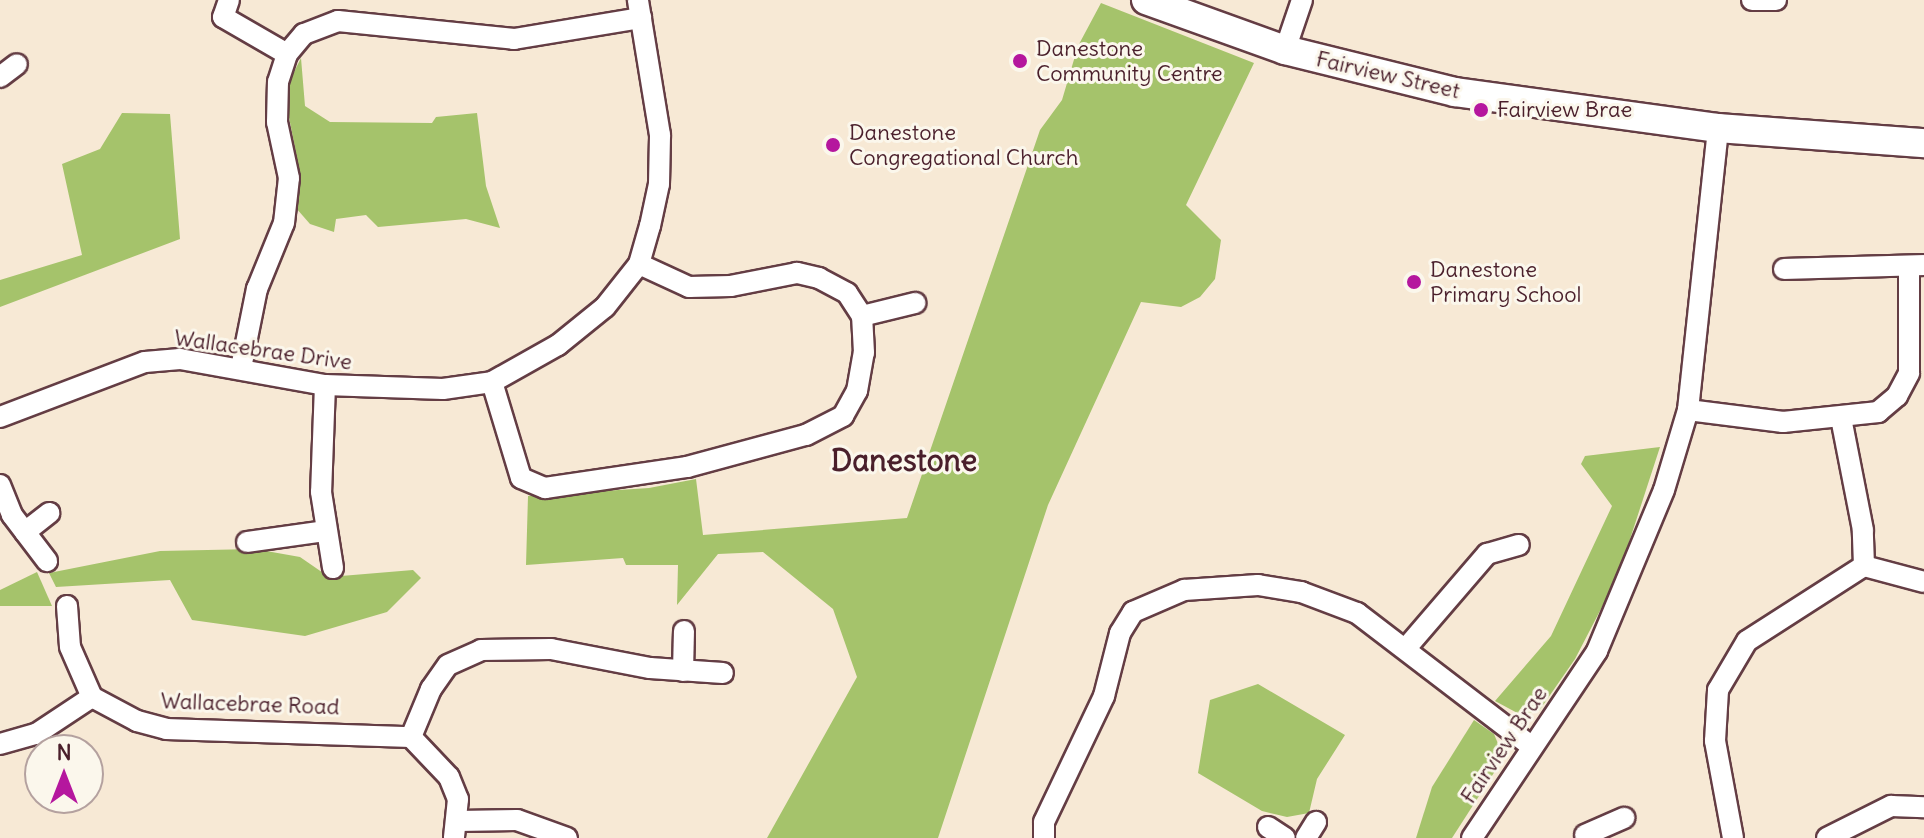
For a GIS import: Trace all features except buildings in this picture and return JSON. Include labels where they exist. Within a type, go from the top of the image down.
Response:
[{"type":"street","points":[[229,0],[223,17],[287,54]]},
{"type":"street","name":"Fairview Street","points":[[1146,0],[1285,50],[1455,92],[1718,128],[1924,143]]},
{"type":"street","points":[[1285,50],[1302,0]]},
{"type":"street","points":[[1752,0],[1776,0]]},
{"type":"street","points":[[241,368],[257,289],[284,223],[289,178],[275,100],[287,54],[304,34],[338,21],[514,39],[640,9]]},
{"type":"street","name":"Wallacebrae Drive","points":[[0,417],[145,362],[180,359],[325,385],[443,389],[492,382],[558,345],[605,307],[639,264],[659,184],[660,135],[640,9]]},
{"type":"street","points":[[0,77],[17,64]]},
{"type":"street","name":"Fairview Brae","points":[[1472,838],[1597,651],[1624,594],[1688,410],[1718,128]]},
{"type":"street","points":[[492,382],[521,478],[545,488],[687,467],[806,435],[843,416],[857,391],[864,353],[862,316],[847,293],[819,278],[797,273],[731,286],[689,287],[639,264]]},
{"type":"street","points":[[1688,410],[1783,422],[1878,412],[1897,396],[1909,373],[1917,266],[1784,269]]},
{"type":"street","points":[[862,316],[915,303]]},
{"type":"street","points":[[325,385],[325,531],[333,568]]},
{"type":"street","points":[[1841,418],[1863,530],[1864,566]]},
{"type":"street","points":[[0,485],[25,532],[47,561]]},
{"type":"street","points":[[25,532],[49,513]]},
{"type":"street","points":[[247,542],[325,531]]},
{"type":"street","points":[[1407,647],[1487,554],[1519,545]]},
{"type":"street","points":[[1733,838],[1715,741],[1718,690],[1747,641],[1864,566],[1924,582]]},
{"type":"street","points":[[1044,838],[1044,822],[1104,696],[1120,633],[1133,612],[1184,590],[1258,585],[1301,592],[1345,608],[1407,647],[1532,747]]},
{"type":"street","points":[[0,744],[36,734],[92,697],[70,647],[67,606]]},
{"type":"street","points":[[683,671],[684,631]]},
{"type":"street","points":[[567,838],[517,820],[456,829],[449,777],[411,737],[431,689],[448,665],[481,650],[551,649],[683,671],[723,673]]},
{"type":"street","name":"Wallacebrae Road","points":[[92,697],[137,721],[166,729],[411,737]]},
{"type":"street","points":[[1827,838],[1891,806],[1924,807]]},
{"type":"street","points":[[1585,835],[1613,827]]},
{"type":"green space","points":[[1101,3],[1254,63],[1186,205],[1221,240],[1215,279],[1200,297],[1181,307],[1141,302],[1048,505],[938,838],[767,838],[857,677],[833,609],[763,552],[718,554],[677,605],[678,565],[626,565],[623,558],[526,565],[528,496],[649,488],[696,479],[703,535],[907,518],[1040,130],[1062,100],[1078,46]]},
{"type":"green space","points":[[301,58],[305,106],[330,122],[432,123],[436,117],[477,113],[486,186],[500,228],[466,219],[378,227],[366,215],[336,219],[334,232],[310,224],[296,208],[297,158],[284,92]]},
{"type":"green space","points":[[122,113],[170,114],[180,239],[0,307],[0,280],[82,255],[62,164],[100,149]]},
{"type":"green space","points":[[1660,447],[1618,576],[1575,659],[1539,711],[1521,715],[1495,701],[1551,636],[1612,506],[1581,464],[1585,456]]},
{"type":"green space","points":[[255,549],[300,557],[329,577],[413,570],[421,578],[387,612],[305,636],[192,620],[170,580],[56,587],[49,573],[160,551]]},
{"type":"green space","points":[[37,572],[52,606],[0,606],[0,590]]},
{"type":"green space","points":[[1258,684],[1345,735],[1317,779],[1309,813],[1287,817],[1262,811],[1198,773],[1210,700]]},
{"type":"green space","points":[[1474,720],[1494,734],[1501,751],[1497,768],[1452,838],[1416,838],[1432,787]]},
{"type":"place","name":"Danestone Community Centre","points":[[1020,61]]},
{"type":"place","name":"Fairview Brae","points":[[1481,110]]},
{"type":"place","name":"Danestone Congregational Church","points":[[833,145]]},
{"type":"place","name":"Danestone Primary School","points":[[1414,282]]},
{"type":"district","name":"Danestone","points":[[904,460]]}]
